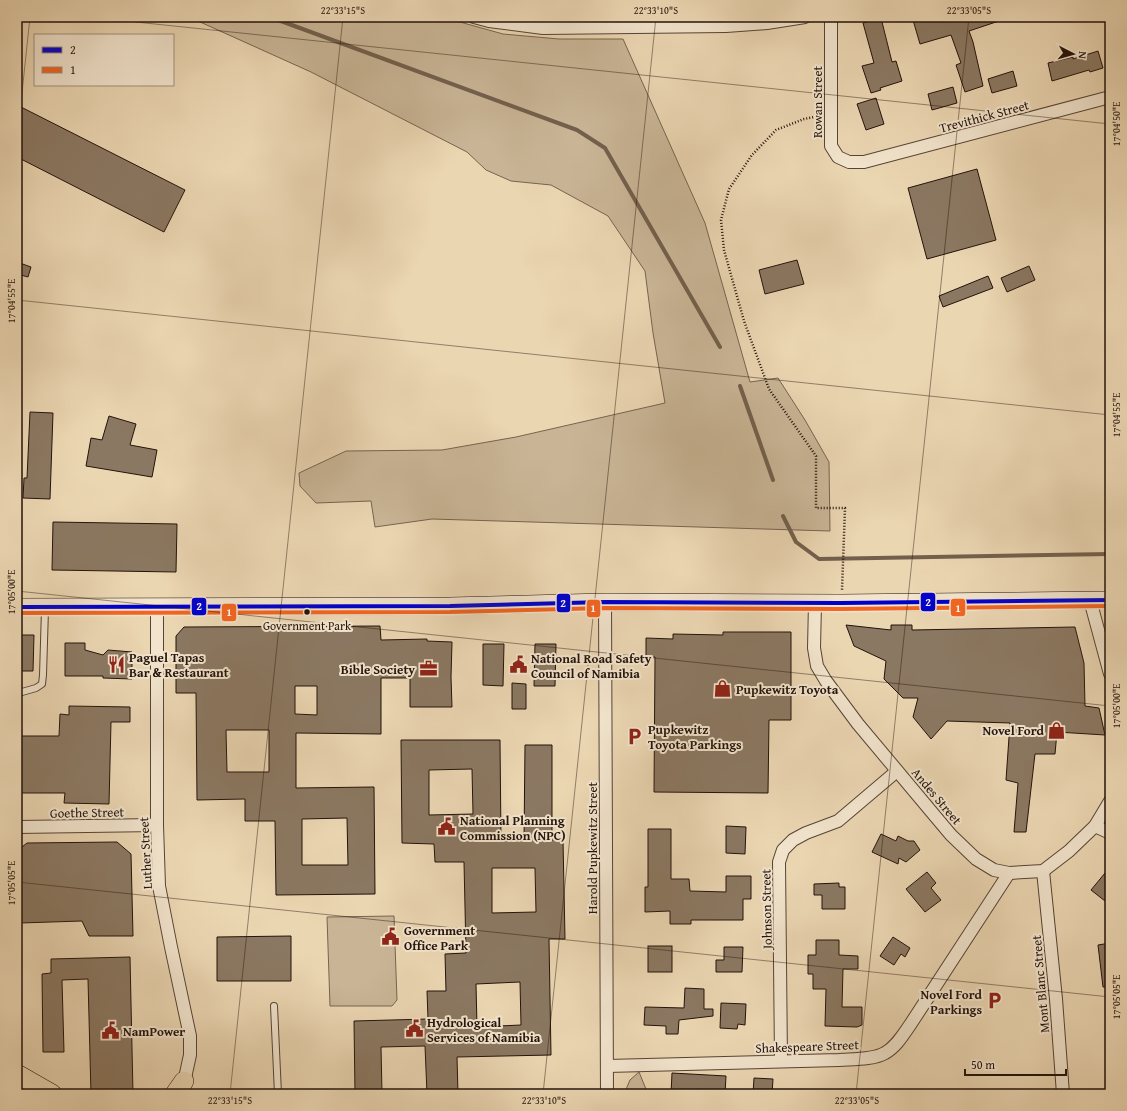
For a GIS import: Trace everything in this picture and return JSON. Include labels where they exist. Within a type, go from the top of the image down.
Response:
[{"type":"main road","points":[[17,607],[442,606],[605,602],[842,603],[1110,600]]},
{"type":"main road","points":[[17,1074],[52,1094]]},
{"type":"street","points":[[474,17],[489,21],[543,28],[726,26],[767,23],[805,17]]},
{"type":"street","name":"Rowan Street","points":[[831,17],[831,146],[838,157],[849,162],[864,162]]},
{"type":"street","name":"Trevithick Street","points":[[864,162],[1110,97]]},
{"type":"street","points":[[1090,600],[1110,674]]},
{"type":"street","name":"Harold Pupkewitz Street","points":[[605,602],[607,1094]]},
{"type":"street","name":"Andes Street","points":[[815,603],[814,648],[817,666],[826,681],[858,724],[951,835],[976,859],[994,870],[1009,873],[1043,871]]},
{"type":"street","name":"Luther Street","points":[[157,607],[157,825],[159,886],[190,1036],[190,1054],[180,1090]]},
{"type":"street","name":"Johnson Street","points":[[781,1061],[779,862],[783,850],[793,840],[806,833],[838,821],[897,771]]},
{"type":"street","points":[[1043,871],[1069,851],[1095,826],[1110,802]]},
{"type":"street","name":"Goethe Street","points":[[17,827],[157,825]]},
{"type":"street","points":[[1095,826],[1110,833]]},
{"type":"street","name":"Mont Blanc Street","points":[[1043,871],[1056,999],[1063,1094]]},
{"type":"street","name":"Shakespeare Street","points":[[607,1066],[839,1060],[871,1057],[885,1053],[898,1042],[910,1025],[1009,873]]},
{"type":"lane","points":[[22,692],[36,688],[42,684],[45,607]]},
{"type":"lane","points":[[274,1006],[278,1094]]},
{"type":"path","points":[[831,114],[804,119],[776,130],[752,155],[729,189],[721,220],[724,250],[744,321],[769,389],[816,456],[816,508],[845,508],[842,603]]},
{"type":"shaded area","points":[[189,17],[442,17],[503,34],[559,39],[623,39],[705,223],[750,382],[778,378],[805,420],[829,462],[830,531],[432,519],[375,527],[371,501],[316,503],[300,486],[299,473],[346,451],[442,450],[516,437],[665,403],[653,333],[645,271],[608,216],[551,185],[511,181],[486,170],[467,152],[311,72]]},
{"type":"shaded area","points":[[394,916],[397,1000],[392,1006],[330,1006],[327,917]]},
{"type":"shaded area","points":[[639,1072],[648,1094],[624,1094],[630,1080]]},
{"type":"building","points":[[925,17],[1004,17],[1005,19],[969,31],[983,86],[965,92],[956,65],[961,63],[951,35],[920,44],[913,20]]},
{"type":"building","points":[[881,18],[892,62],[896,61],[902,81],[880,88],[881,90],[871,93],[862,66],[874,63],[863,23]]},
{"type":"building","points":[[1098,51],[1103,68],[1090,72],[1089,70],[1052,81],[1048,63],[1073,57],[1073,59]]},
{"type":"building","points":[[1013,71],[1017,86],[992,93],[988,79]]},
{"type":"building","points":[[953,87],[957,103],[932,110],[928,94]]},
{"type":"building","points":[[876,98],[884,124],[866,130],[857,104]]},
{"type":"building","points":[[17,105],[185,190],[164,232],[17,157]]},
{"type":"building","points":[[977,169],[996,240],[927,259],[908,188]]},
{"type":"building","points":[[797,260],[804,284],[765,294],[759,270]]},
{"type":"building","points":[[17,262],[31,267],[28,277],[17,274]]},
{"type":"building","points":[[1029,266],[1035,280],[1007,292],[1001,278]]},
{"type":"building","points":[[988,276],[993,288],[943,307],[939,296]]},
{"type":"building","points":[[30,412],[53,413],[50,499],[23,498],[24,478],[27,478]]},
{"type":"building","points":[[109,416],[136,424],[130,445],[157,450],[152,477],[86,466],[91,438],[102,440]]},
{"type":"building","points":[[53,522],[177,524],[176,572],[52,570]]},
{"type":"building","name":"Novel Ford","points":[[846,625],[891,630],[891,625],[912,625],[912,630],[1075,627],[1084,663],[1085,706],[1099,708],[1105,735],[1057,732],[1055,754],[1035,754],[1026,832],[1014,832],[1018,783],[1006,780],[1010,723],[947,721],[931,739],[913,717],[918,698],[903,698],[884,679],[886,661],[854,646]]},
{"type":"building","points":[[380,626],[381,640],[427,639],[427,641],[452,642],[452,707],[410,707],[410,678],[381,678],[381,734],[296,733],[296,788],[374,787],[375,894],[276,895],[275,821],[245,821],[245,799],[197,800],[196,693],[176,693],[176,636],[184,627]],"holes":[[[295,686],[317,686],[317,715],[295,714]],[[226,730],[269,730],[269,772],[227,772]],[[347,818],[348,865],[302,865],[302,819]]]},
{"type":"building","name":"Pupkewitz Toyota","points":[[723,632],[791,632],[791,720],[769,720],[768,793],[654,792],[655,657],[646,657],[646,638],[673,639],[673,634],[723,635]]},
{"type":"building","points":[[17,635],[34,635],[33,671],[17,671]]},
{"type":"building","points":[[65,643],[85,643],[85,650],[103,655],[108,650],[132,652],[132,679],[103,678],[103,676],[65,676]]},
{"type":"building","points":[[483,644],[504,644],[503,686],[483,685]]},
{"type":"building","points":[[535,644],[556,644],[555,686],[534,686]]},
{"type":"building","points":[[512,683],[526,684],[526,709],[512,709]]},
{"type":"building","points":[[69,706],[130,707],[130,722],[111,722],[109,804],[64,803],[65,793],[17,793],[17,736],[59,736],[60,714],[69,715]]},
{"type":"building","points":[[401,740],[500,740],[501,841],[524,841],[525,745],[552,745],[552,840],[563,840],[565,939],[549,939],[551,1055],[457,1057],[458,1094],[427,1094],[425,1046],[381,1047],[382,1094],[355,1094],[354,1021],[428,1019],[427,991],[446,991],[445,954],[466,953],[464,862],[435,862],[434,844],[402,843]],"holes":[[[472,769],[473,814],[429,815],[429,770]],[[492,868],[535,868],[536,912],[492,913]],[[520,982],[521,1025],[477,1027],[476,984]]]},
{"type":"building","points":[[726,826],[746,827],[745,854],[726,853]]},
{"type":"building","points":[[648,829],[671,829],[671,879],[689,879],[690,891],[726,892],[726,876],[751,876],[751,899],[743,899],[743,920],[691,920],[691,924],[670,924],[670,911],[645,912],[645,887],[648,887]]},
{"type":"building","points":[[881,834],[896,841],[898,836],[908,841],[914,841],[920,850],[906,862],[899,858],[898,864],[872,852]]},
{"type":"building","points":[[117,842],[131,854],[133,936],[89,936],[82,921],[20,923],[17,851],[27,843]]},
{"type":"building","points":[[1110,867],[1110,895],[1105,901],[1091,890]]},
{"type":"building","points":[[927,872],[936,883],[931,888],[941,900],[925,912],[906,889]]},
{"type":"building","points":[[839,883],[839,887],[845,887],[845,909],[822,909],[822,895],[814,895],[814,884]]},
{"type":"building","points":[[291,936],[291,981],[217,981],[217,937]]},
{"type":"building","points":[[893,937],[910,948],[905,957],[901,954],[894,965],[880,956]]},
{"type":"building","points":[[816,940],[839,940],[839,955],[858,956],[858,969],[843,969],[842,1007],[862,1007],[862,1025],[857,1027],[825,1026],[826,989],[813,989],[813,974],[808,974],[808,955],[816,955]]},
{"type":"building","points":[[1110,943],[1110,987],[1103,987],[1098,945]]},
{"type":"building","points":[[648,946],[672,946],[672,972],[648,972]]},
{"type":"building","points":[[724,947],[743,947],[742,972],[716,972],[716,960],[724,960]]},
{"type":"building","name":"NamPower","points":[[130,957],[133,1094],[91,1094],[88,979],[62,980],[64,1052],[43,1052],[42,974],[51,973],[51,959]]},
{"type":"building","points":[[685,988],[704,989],[704,1009],[713,1009],[713,1016],[679,1020],[678,1034],[666,1034],[666,1026],[644,1025],[645,1007],[684,1008]]},
{"type":"building","points":[[721,1003],[746,1004],[745,1025],[738,1024],[737,1029],[720,1028]]},
{"type":"building","points":[[672,1073],[726,1076],[725,1094],[671,1094]]},
{"type":"building","points":[[754,1078],[773,1079],[772,1094],[753,1094]]},
{"type":"waterway","points":[[270,17],[577,130],[605,148],[720,347]]},
{"type":"waterway","points":[[740,386],[773,480]]},
{"type":"waterway","points":[[783,516],[796,542],[819,559],[1110,554]]},
{"type":"transit line","name":"2","points":[[17,607],[450,606],[605,602],[841,603],[1110,600]]},
{"type":"transit line","name":"1","points":[[17,613],[450,612],[605,608],[841,609],[1110,606]]},
{"type":"place","name":"Government Park","points":[[307,612]]},
{"type":"place","name":"Paguel Tapas Bar & Restaurant","points":[[116,664]]},
{"type":"place","name":"National Road Safety Council of Namibia","points":[[518,665]]},
{"type":"place","name":"Bible Society","points":[[428,669]]},
{"type":"place","name":"Pupkewitz Toyota","points":[[723,689]]},
{"type":"place","name":"Novel Ford","points":[[1057,730]]},
{"type":"place","name":"Pupkewitz Toyota Parkings","points":[[635,736]]},
{"type":"place","name":"National Planning Commission (NPC)","points":[[447,827]]},
{"type":"place","name":"Government Office Park","points":[[391,937]]},
{"type":"place","name":"Novel Ford Parkings","points":[[995,1001]]},
{"type":"place","name":"Hydrological Services of Namibia","points":[[414,1029]]},
{"type":"place","name":"NamPower","points":[[110,1031]]}]
